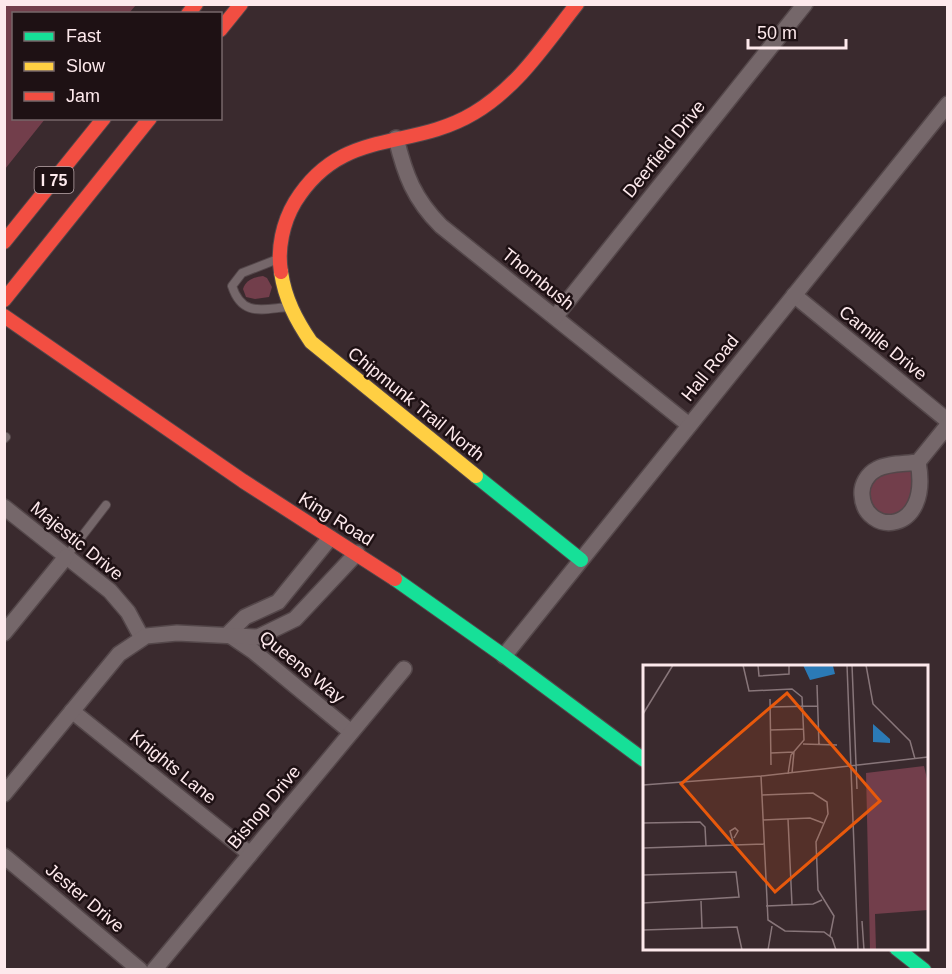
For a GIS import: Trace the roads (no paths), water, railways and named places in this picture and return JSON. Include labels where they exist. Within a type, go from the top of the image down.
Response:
[{"type":"main road","points":[[222,28],[241,4]]},
{"type":"main road","points":[[279,252],[282,231],[293,205],[314,177],[331,163],[350,152],[396,138],[448,127],[476,113],[518,77],[577,4]]},
{"type":"main road","name":"I 75","points":[[4,242],[102,120]]},
{"type":"main road","name":"I 75","points":[[4,300],[148,120]]},
{"type":"main road","name":"Chipmunk Trail North","points":[[279,252],[281,284],[288,307],[303,332],[321,351],[581,560]]},
{"type":"main road","name":"King Road","points":[[4,316],[330,538],[357,553],[504,656],[643,759]]},
{"type":"main road","points":[[899,950],[924,969]]},
{"type":"street","name":"Deerfield Drive","points":[[555,317],[805,4]]},
{"type":"street","name":"Hall Road","points":[[504,656],[948,104]]},
{"type":"street","name":"Thornbush","points":[[396,138],[408,182],[416,197],[441,226],[689,425]]},
{"type":"street","name":"Camille Drive","points":[[794,295],[948,421]]},
{"type":"street","points":[[918,462],[921,476],[920,493],[908,518],[897,522],[885,522],[867,511],[862,500],[861,488],[867,477],[877,469],[918,462],[948,425]]},
{"type":"street","name":"Majestic Drive","points":[[4,507],[110,591],[128,612],[142,638]]},
{"type":"street","points":[[228,634],[245,617],[278,602],[330,538]]},
{"type":"street","points":[[4,794],[119,654],[142,638],[177,633],[258,637],[295,619],[357,553]]},
{"type":"street","points":[[4,633],[66,557]]},
{"type":"street","name":"Queens Way","points":[[228,634],[254,651],[351,732]]},
{"type":"street","name":"Bishop Drive","points":[[154,969],[404,669]]},
{"type":"street","name":"Knights Lane","points":[[72,711],[250,854]]},
{"type":"street","name":"Jester Drive","points":[[4,856],[140,969]]},
{"type":"lane","points":[[279,252],[242,273],[232,286],[236,300],[253,310],[288,307]]},
{"type":"lane","points":[[66,557],[106,505]]}]
